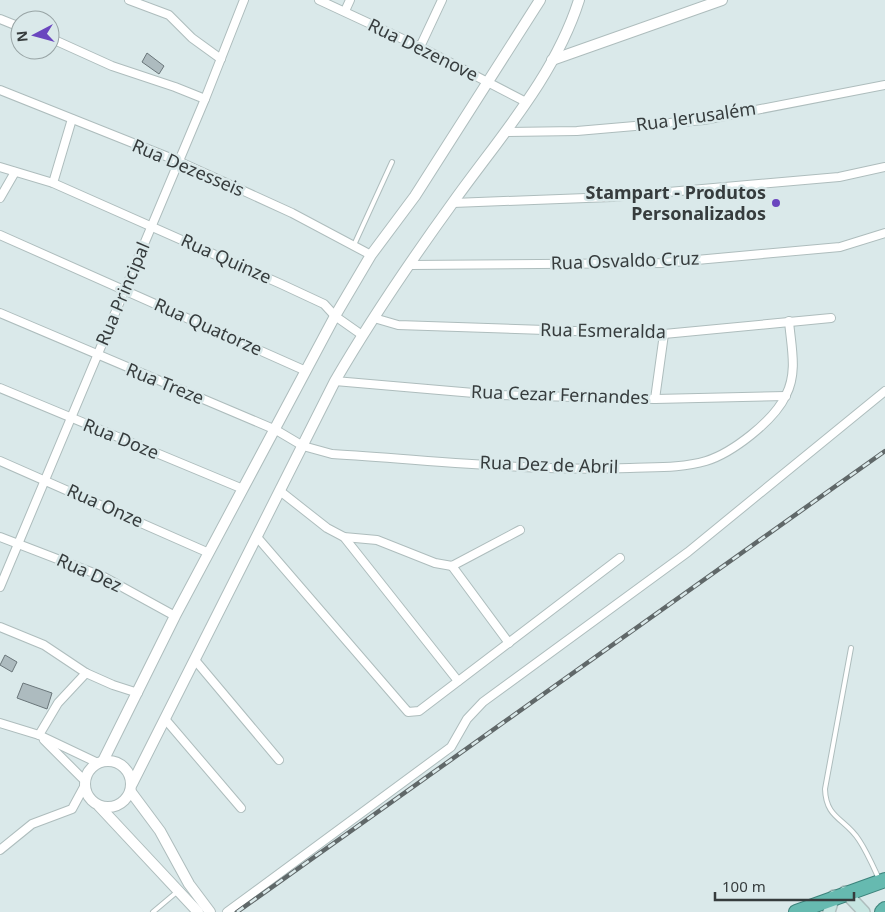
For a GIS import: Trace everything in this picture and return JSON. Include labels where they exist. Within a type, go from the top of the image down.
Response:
[{"type":"highway","points":[[796,912],[840,894],[883,880]]},
{"type":"highway","points":[[882,912],[885,909]]},
{"type":"main road","points":[[829,912],[840,894],[864,912]]},
{"type":"street","points":[[129,0],[169,15],[192,38],[221,59]]},
{"type":"street","name":"Rua Principal","points":[[0,587],[205,99],[244,0]]},
{"type":"street","name":"Rua Dezenove","points":[[319,0],[420,47],[526,102]]},
{"type":"street","points":[[345,11],[350,0]]},
{"type":"street","points":[[420,47],[442,0]]},
{"type":"street","points":[[0,850],[32,824],[72,809],[88,773],[101,762],[138,693],[175,616],[242,489],[276,430],[335,316],[371,255],[415,196],[540,0]]},
{"type":"street","points":[[99,806],[115,807],[122,804],[335,381],[362,335],[453,202],[526,102],[552,60],[568,29],[579,0]]},
{"type":"street","points":[[552,60],[722,0]]},
{"type":"street","points":[[60,42],[112,66],[205,99]]},
{"type":"street","name":"Rua Jerusalém","points":[[505,132],[577,130],[704,120],[885,85]]},
{"type":"street","name":"Rua Dezesseis","points":[[0,90],[178,161],[292,213],[371,255]]},
{"type":"street","points":[[53,183],[72,119]]},
{"type":"street","name":"Rua Quinze","points":[[0,167],[53,183],[307,296],[328,307],[335,316],[362,335]]},
{"type":"street","points":[[453,202],[612,197],[839,177],[885,167]]},
{"type":"street","points":[[0,198],[15,172]]},
{"type":"street","name":"Rua Osvaldo Cruz","points":[[410,265],[663,263],[840,248],[885,233]]},
{"type":"street","name":"Rua Quatorze","points":[[0,235],[306,371]]},
{"type":"street","name":"Rua Treze","points":[[0,313],[276,430]]},
{"type":"street","name":"Rua Esmeralda","points":[[374,318],[398,325],[664,334],[831,318]]},
{"type":"street","name":"Rua Dez de Abril","points":[[276,430],[303,446],[332,454],[579,470],[692,465],[716,458],[732,448],[767,421],[786,396],[794,372],[789,321]]},
{"type":"street","points":[[655,399],[664,334]]},
{"type":"street","name":"Rua Cezar Fernandes","points":[[335,381],[497,395],[655,399],[786,396]]},
{"type":"street","name":"Rua Doze","points":[[0,388],[242,489]]},
{"type":"street","points":[[226,912],[451,747],[467,718],[483,702],[688,552],[885,391]]},
{"type":"street","name":"Rua Onze","points":[[0,462],[209,553]]},
{"type":"street","points":[[280,490],[327,528],[344,537],[377,540],[435,563],[452,566],[520,530]]},
{"type":"street","points":[[257,536],[408,712],[419,711],[620,558]]},
{"type":"street","name":"Rua Dez","points":[[0,537],[104,577],[175,616]]},
{"type":"street","points":[[344,537],[458,681]]},
{"type":"street","points":[[452,566],[509,643]]},
{"type":"street","points":[[0,627],[44,646],[86,673],[113,685],[138,693]]},
{"type":"street","points":[[195,660],[279,760]]},
{"type":"street","points":[[39,735],[58,703],[86,673]]},
{"type":"street","points":[[165,719],[241,808]]},
{"type":"street","points":[[0,723],[39,735],[101,762],[110,761],[123,766],[130,777],[131,788],[160,831],[189,884],[210,912]]},
{"type":"street","points":[[39,735],[85,783],[88,796],[198,912]]},
{"type":"lane","points":[[354,246],[392,162]]},
{"type":"lane","points":[[851,648],[824,789],[825,798],[827,808],[858,838],[883,880]]},
{"type":"lane","points":[[153,912],[178,890]]},
{"type":"building","points":[[147,53],[164,66],[159,74],[142,62]]},
{"type":"building","points":[[5,655],[17,662],[12,672],[0,665]]},
{"type":"building","points":[[23,683],[52,693],[47,709],[17,698]]},
{"type":"railway","points":[[237,912],[885,451]]},
{"type":"place","name":"Stampart - Produtos Personalizados","points":[[776,203]]}]
